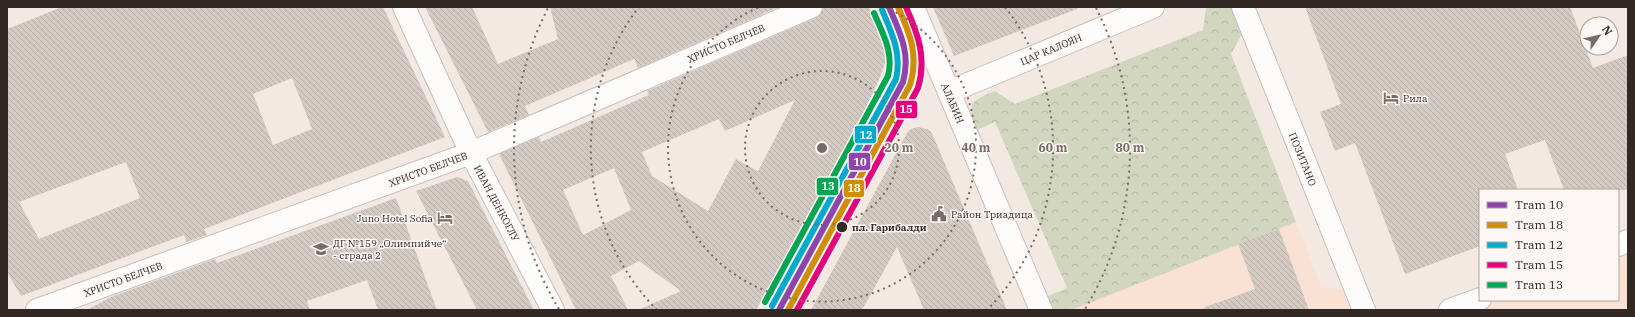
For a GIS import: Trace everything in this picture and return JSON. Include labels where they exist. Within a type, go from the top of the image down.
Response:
[{"type":"street","name":"ИВАН ДЕНКОГЛУ","points":[[404,7],[471,153],[553,310]]},
{"type":"street","name":"ХРИСТО БЕЛЧЕВ","points":[[37,310],[471,153],[811,7]]},
{"type":"street","name":"АЛАБИН","points":[[913,7],[1041,310]]},
{"type":"street","name":"ЦАР КАЛОЯН","points":[[949,92],[1153,7]]},
{"type":"street","name":"ПОЗИТАНО","points":[[1243,7],[1364,310]]},
{"type":"street","points":[[787,310],[906,89]]},
{"type":"street","points":[[1450,310],[1479,299]]},
{"type":"lane","points":[[896,7],[911,42],[913,61],[911,77],[906,89]]},
{"type":"shaded area","points":[[1296,222],[1321,287],[1342,290],[1350,310],[1071,310]]},
{"type":"shaded area","points":[[1628,253],[1628,310],[1475,310],[1498,301],[1619,301],[1619,256]]},
{"type":"green space","points":[[1233,7],[1243,32],[1231,54],[1296,222],[1071,310],[1054,310],[1048,296],[1067,288],[995,122],[977,130],[971,109],[972,104],[980,98],[995,91],[1015,104],[1203,30],[1206,8]]},
{"type":"building","points":[[62,7],[383,7],[445,137],[204,229],[207,235],[187,242],[184,235],[21,296],[7,272],[7,29]],"holes":[[[292,78],[312,129],[273,145],[253,94]],[[126,162],[140,198],[39,239],[19,202]]]},
{"type":"building","points":[[425,7],[472,7],[498,64],[558,39],[550,7],[779,7],[638,68],[634,59],[525,106],[529,115],[488,132]]},
{"type":"building","points":[[823,7],[869,7],[886,47],[886,60],[881,75],[859,122],[756,310],[638,310],[681,291],[639,261],[611,276],[628,310],[576,310],[499,154],[539,137],[541,142],[649,95],[647,91],[816,18],[821,14]],"holes":[[[795,100],[758,171],[736,159],[708,211],[652,176],[642,152],[719,119],[725,131]],[[614,168],[631,210],[583,235],[563,190]]]},
{"type":"building","points":[[933,7],[1077,7],[1077,9],[954,56]]},
{"type":"building","points":[[1305,7],[1570,7],[1579,31],[1579,56],[1588,56],[1593,68],[1628,55],[1628,190],[1564,189],[1545,140],[1505,154],[1518,189],[1479,189],[1479,246],[1405,274],[1355,143],[1335,151],[1320,112],[1341,104]]},
{"type":"building","points":[[918,127],[927,129],[931,132],[934,138],[1007,310],[924,310],[897,247],[862,310],[811,310],[907,133],[911,129]]},
{"type":"building","points":[[457,177],[468,181],[534,310],[477,310],[416,191]]},
{"type":"building","points":[[396,198],[437,310],[378,310],[367,280],[307,301],[310,310],[87,310],[111,297],[215,259],[217,263]]},
{"type":"building","points":[[1279,229],[1309,310],[1204,310],[1203,308],[1255,289],[1238,244]]},
{"type":"tram line","name":"10","points":[[779,310],[903,82],[906,62],[905,52],[889,7]]},
{"type":"tram line","name":"18","points":[[788,310],[910,85],[914,64],[912,45],[898,7]]},
{"type":"tram line","name":"15","points":[[797,310],[918,88],[922,66],[920,46],[906,7]]},
{"type":"tram line","name":"12","points":[[772,306],[896,79],[898,70],[897,52],[882,10]]},
{"type":"tram line","name":"13","points":[[765,302],[888,76],[890,59],[889,51],[874,13]]},
{"type":"place","name":"Рила","points":[[1391,98]]},
{"type":"place","name":"Район Триадица","points":[[939,214]]},
{"type":"place","name":"Juno Hotel Sofia","points":[[445,218]]},
{"type":"place","name":"пл. Гарибалди","points":[[842,227]]},
{"type":"place","name":"ДГ №159 „Олимпийче“ - сграда 2","points":[[321,249]]}]
